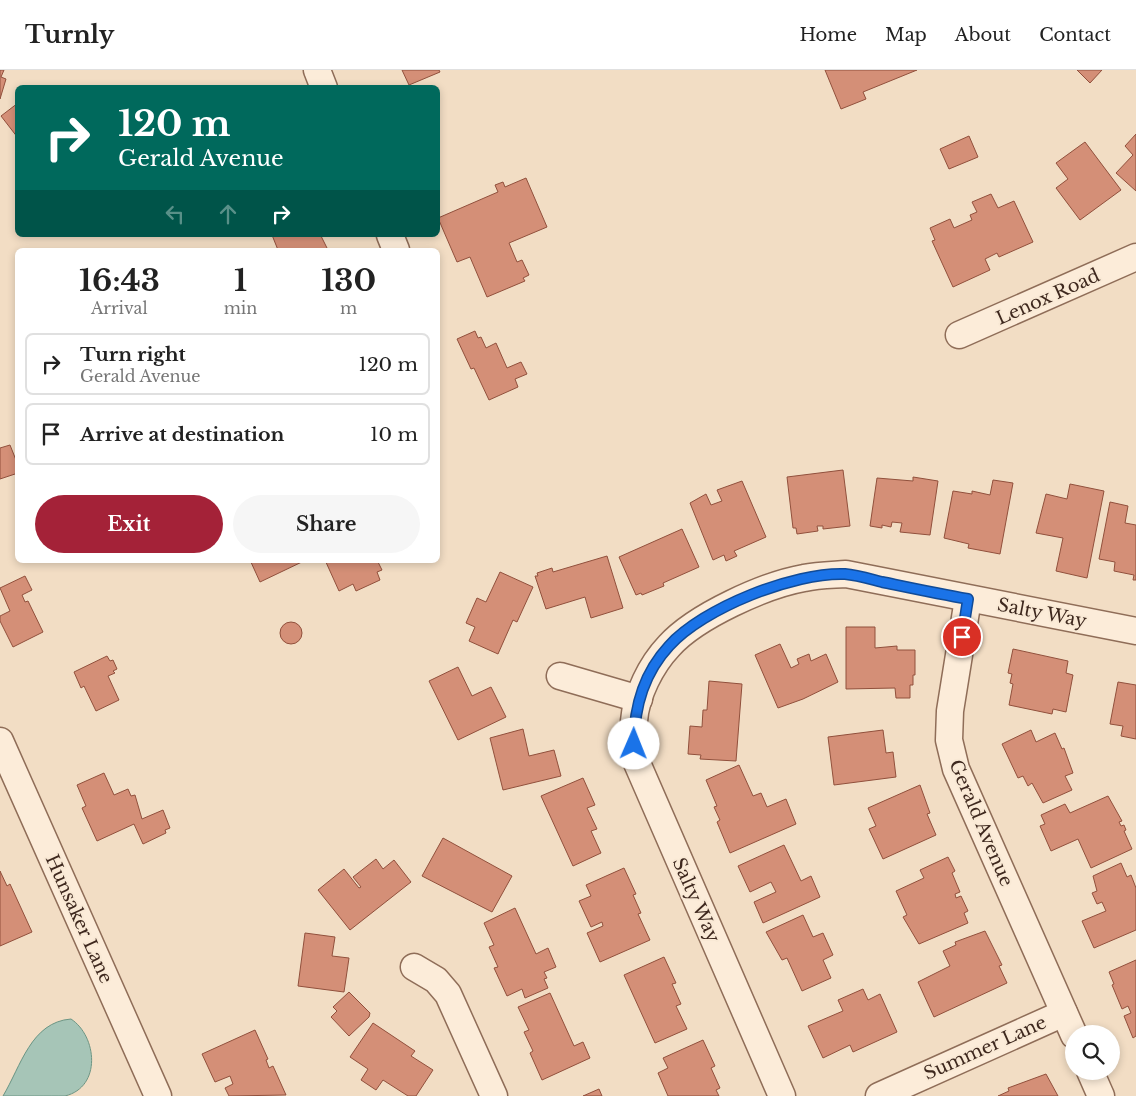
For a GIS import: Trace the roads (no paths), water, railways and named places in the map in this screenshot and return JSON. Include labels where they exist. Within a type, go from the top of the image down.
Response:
[{"type":"street","points":[[316,70],[323,85]]},
{"type":"street","name":"Lenox Road","points":[[959,335],[1136,257]]},
{"type":"street","name":"Salty Way","points":[[782,1096],[637,763],[634,720],[639,699],[645,681],[669,645],[718,611],[786,582],[806,577],[846,574],[1136,631]]},
{"type":"street","name":"Gerald Avenue","points":[[968,599],[950,711],[948,740],[956,769],[1069,1024]]},
{"type":"street","points":[[560,676],[639,699]]},
{"type":"street","name":"Hunsaker Lane","points":[[0,741],[158,1096]]},
{"type":"street","points":[[414,967],[436,980],[448,994],[494,1096]]},
{"type":"street","name":"Summer Lane","points":[[879,1096],[1069,1024]]},
{"type":"street","points":[[1094,1080],[1101,1096]]}]
